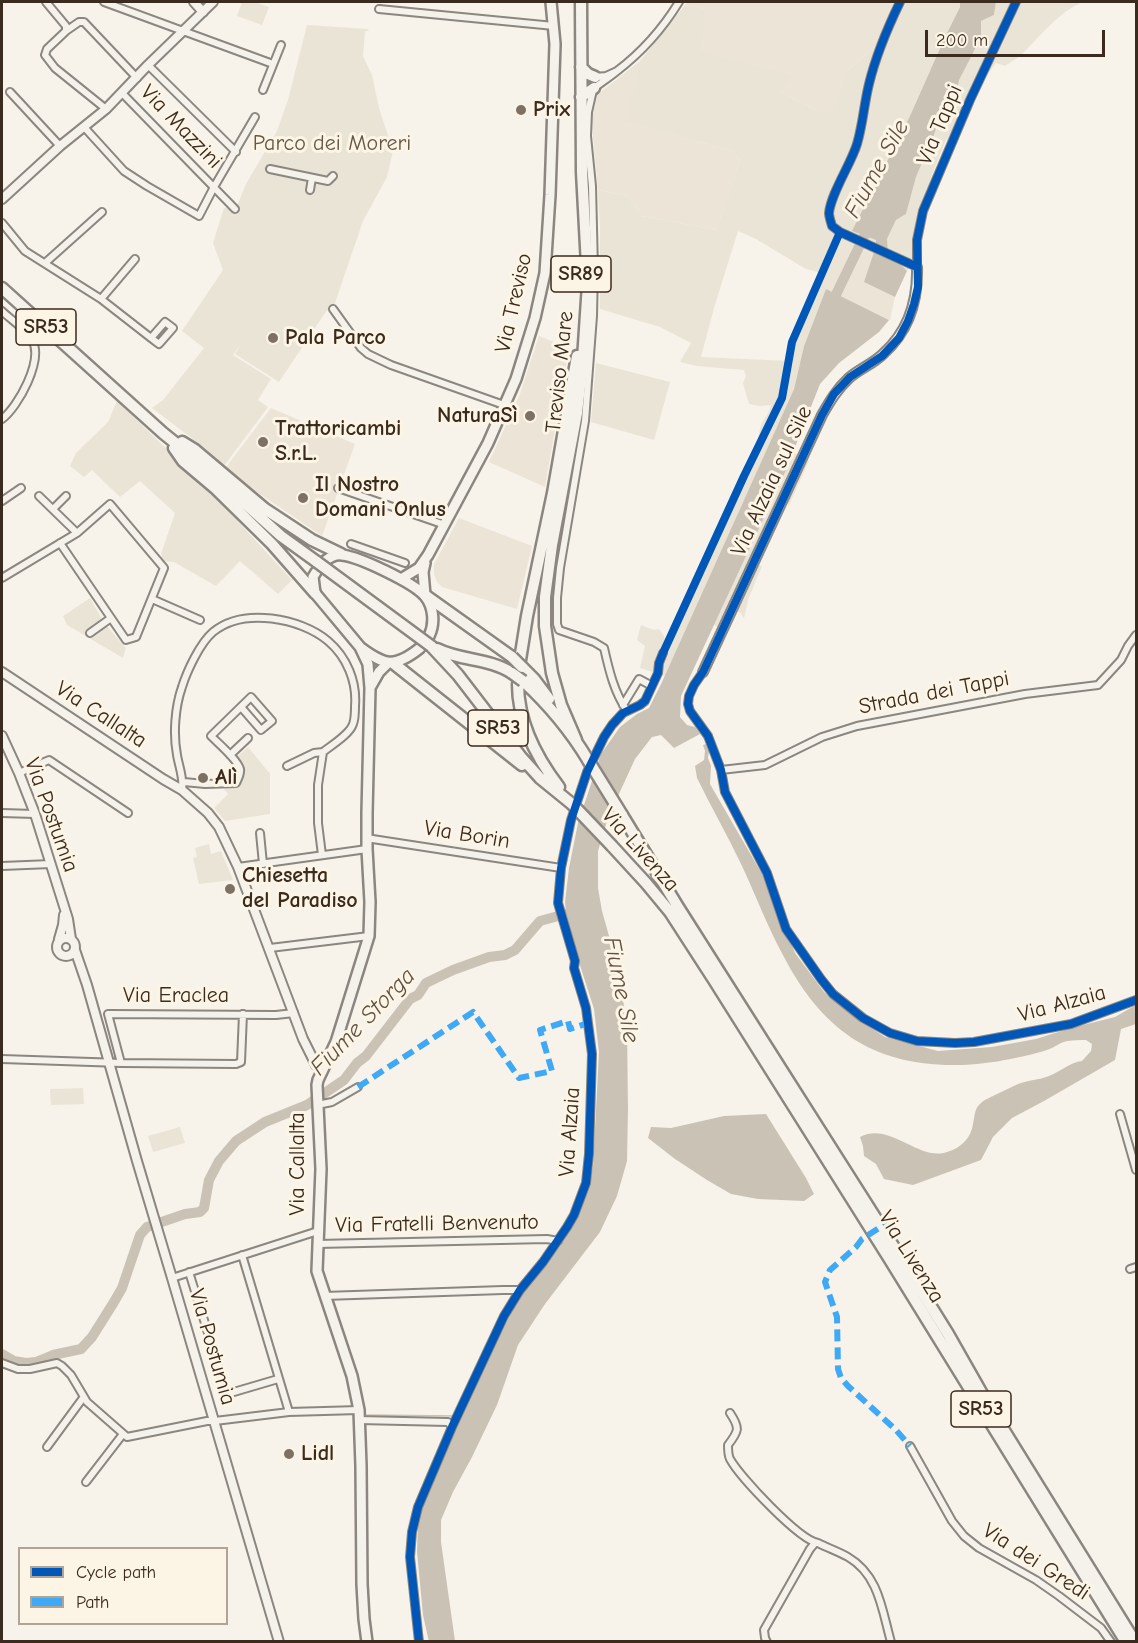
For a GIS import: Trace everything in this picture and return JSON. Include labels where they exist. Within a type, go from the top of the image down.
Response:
[{"type":"highway","name":"Treviso Mare","points":[[576,740],[561,705],[552,673],[545,626],[545,597],[552,545],[577,413],[588,284],[582,172],[580,2]]},
{"type":"highway","name":"Treviso Mare","points":[[518,661],[553,493],[577,356],[581,282],[575,65],[580,2]]},
{"type":"highway","points":[[581,67],[595,82],[581,97]]},
{"type":"highway","name":"SR53","points":[[2,288],[281,536],[427,643]]},
{"type":"highway","points":[[163,433],[195,450],[265,509],[312,540],[341,554]]},
{"type":"highway","points":[[163,433],[183,461],[215,488],[272,544],[315,593]]},
{"type":"highway","points":[[425,596],[518,661],[534,678],[570,728]]},
{"type":"highway","name":"Via Livenza","points":[[427,643],[449,655],[496,664],[512,673],[549,706],[576,740],[678,907],[948,1334],[990,1408],[1101,1586],[1130,1639]]},
{"type":"highway","name":"Via Livenza","points":[[427,643],[458,675],[540,778],[572,804],[670,912],[1130,1639]]},
{"type":"highway","points":[[391,663],[534,776],[540,778]]},
{"type":"highway","points":[[520,682],[524,725],[533,747],[546,771],[572,804]]},
{"type":"main road","name":"Via Treviso","points":[[401,579],[419,568],[428,555],[488,443],[516,379],[536,318],[545,273],[551,184],[554,26],[551,2]]},
{"type":"main road","points":[[391,663],[381,661],[360,647],[315,593],[314,577],[319,565],[331,556],[341,554],[401,579],[425,596]]},
{"type":"main road","name":"Via Treviso","points":[[427,643],[434,622],[425,596],[423,572],[428,555]]},
{"type":"main road","points":[[370,688],[379,672],[391,663],[411,656],[427,643]]},
{"type":"main road","points":[[323,1070],[336,1042],[369,936],[370,902],[366,838],[370,672],[360,647]]},
{"type":"main road","name":"Via Callalta","points":[[323,1070],[317,1089],[321,1169],[317,1271],[352,1376],[358,1410],[363,1619],[367,1641]]},
{"type":"street","points":[[46,2],[66,26],[66,31]]},
{"type":"street","points":[[104,2],[273,64]]},
{"type":"street","points":[[194,2],[203,12]]},
{"type":"street","points":[[2,199],[60,146],[106,109],[213,2]]},
{"type":"street","points":[[595,82],[617,71],[641,51],[669,19],[679,2]]},
{"type":"street","points":[[900,2],[875,60],[857,143],[832,201],[829,214],[832,226],[846,235],[917,267]]},
{"type":"street","name":"Via Tappi","points":[[917,267],[917,240],[923,211],[970,100],[1016,2]]},
{"type":"street","points":[[379,9],[554,26]]},
{"type":"street","points":[[106,109],[55,68],[45,56],[47,49],[79,21],[84,22],[137,78]]},
{"type":"street","points":[[263,90],[280,45]]},
{"type":"street","points":[[148,65],[236,152]]},
{"type":"street","points":[[617,71],[595,82],[588,112],[587,136],[592,186],[594,269],[590,366],[585,421],[557,598],[559,630],[594,642],[604,648],[611,677],[625,708]]},
{"type":"street","points":[[10,92],[60,146]]},
{"type":"street","name":"Via Mazzini","points":[[122,93],[236,209]]},
{"type":"street","points":[[84,127],[124,171],[199,216],[255,117]]},
{"type":"street","points":[[270,169],[328,181],[333,176]]},
{"type":"street","points":[[310,190],[312,178]]},
{"type":"street","points":[[45,263],[102,212]]},
{"type":"street","points":[[2,223],[25,251],[101,299],[151,338],[159,344],[173,328],[165,322],[151,338]]},
{"type":"street","points":[[101,299],[135,259]]},
{"type":"street","name":"Via Alzaia sul Sile","points":[[703,672],[822,415],[834,394],[850,377],[882,356],[898,338],[908,321],[918,287],[917,267]]},
{"type":"street","points":[[333,309],[361,348],[368,354],[391,365],[504,405]]},
{"type":"street","points":[[2,311],[32,338],[36,347],[31,374],[14,406],[2,419]]},
{"type":"street","points":[[2,501],[21,488]]},
{"type":"street","points":[[338,488],[445,525]]},
{"type":"street","points":[[39,496],[77,533]]},
{"type":"street","points":[[53,509],[66,496]]},
{"type":"street","points":[[2,578],[60,543],[77,533],[110,504],[164,568],[136,637],[126,640],[60,543]]},
{"type":"street","points":[[351,544],[405,563]]},
{"type":"street","points":[[360,560],[363,549]]},
{"type":"street","points":[[152,599],[200,620]]},
{"type":"street","points":[[90,633],[111,618]]},
{"type":"street","points":[[241,707],[261,730],[272,721],[251,697],[211,736],[240,768],[240,776],[236,783],[183,786],[176,754],[175,733],[182,686],[212,632],[240,619],[265,618],[308,629],[328,640],[340,654],[350,669],[356,698],[353,725],[323,752],[314,753],[287,766]]},
{"type":"street","name":"Strada dei Tappi","points":[[721,770],[765,765],[822,736],[857,726],[1025,694],[1098,685],[1121,660],[1137,635]]},
{"type":"street","name":"Via Alzaia","points":[[419,1641],[410,1557],[412,1532],[418,1507],[452,1427],[504,1316],[520,1290],[558,1241],[574,1215],[586,1183],[590,1154],[592,1053],[586,1008],[558,903],[561,868],[571,820],[587,772],[604,737],[625,708],[640,705],[645,701],[658,673],[663,653]]},
{"type":"street","name":"Via Callalta","points":[[2,672],[144,767],[183,786],[208,813],[219,827],[238,867],[303,1039],[316,1065],[323,1070]]},
{"type":"street","name":"Via Alzaia","points":[[703,672],[693,685],[689,696],[690,711],[708,735],[721,770],[725,792],[767,873],[786,929],[833,994],[863,1018],[890,1033],[917,1041],[974,1042],[1071,1024],[1137,1000]]},
{"type":"street","points":[[625,708],[639,679],[652,686]]},
{"type":"street","name":"Via Postumia","points":[[2,736],[35,814],[51,864],[71,939],[75,943],[75,950],[110,1062],[110,1070],[279,1641]]},
{"type":"street","points":[[230,755],[248,738]]},
{"type":"street","points":[[322,855],[318,823],[318,785],[323,752]]},
{"type":"street","points":[[19,773],[50,760],[128,813]]},
{"type":"street","points":[[2,813],[35,814]]},
{"type":"street","points":[[260,833],[263,864]]},
{"type":"street","name":"Via Borin","points":[[366,838],[561,868]]},
{"type":"street","points":[[238,867],[367,849]]},
{"type":"street","points":[[2,866],[51,864]]},
{"type":"street","name":"Via Postumia","points":[[64,907],[63,926],[56,946],[58,952],[67,956],[84,976]]},
{"type":"street","points":[[270,948],[369,936]]},
{"type":"street","points":[[60,939],[65,937],[71,939]]},
{"type":"street","points":[[67,956],[75,950]]},
{"type":"street","name":"Via Eraclea","points":[[121,1063],[108,1014],[276,1015],[294,1013]]},
{"type":"street","points":[[2,1059],[121,1063],[239,1063],[241,1062],[243,1014]]},
{"type":"street","points":[[317,1105],[332,1102],[358,1088]]},
{"type":"street","points":[[1120,1114],[1137,1170]]},
{"type":"street","points":[[172,1278],[318,1232]]},
{"type":"street","name":"Via Fratelli Benvenuto","points":[[317,1244],[547,1239],[558,1241]]},
{"type":"street","points":[[242,1255],[289,1412]]},
{"type":"street","points":[[189,1272],[227,1394],[278,1378]]},
{"type":"street","points":[[324,1296],[520,1290]]},
{"type":"street","points":[[2,1363],[18,1369],[30,1369],[57,1363],[62,1365],[71,1375],[83,1398],[129,1436]]},
{"type":"street","points":[[47,1447],[83,1398]]},
{"type":"street","points":[[86,1482],[129,1436],[207,1421],[215,1422],[289,1412],[358,1410]]},
{"type":"street","points":[[730,1413],[738,1429],[728,1445],[729,1457],[748,1482],[798,1533],[815,1544],[850,1558],[870,1576],[878,1592],[891,1641]]},
{"type":"street","points":[[359,1420],[448,1422],[452,1427]]},
{"type":"street","name":"Via dei Gredi","points":[[910,1446],[952,1521],[964,1536],[979,1548],[1052,1590],[1101,1628],[1111,1641]]},
{"type":"street","points":[[767,1641],[764,1630],[815,1544]]},
{"type":"shaded area","points":[[687,2],[896,2],[877,45],[847,71],[834,111],[818,111],[780,92],[791,75],[699,50],[706,9],[685,5]]},
{"type":"shaded area","points":[[640,61],[626,122],[734,151],[740,160],[716,230],[642,216],[628,196],[598,190],[591,115],[594,97]]},
{"type":"shaded area","points":[[853,231],[876,239],[865,282],[895,297],[890,320],[826,290],[823,278],[839,248]]},
{"type":"shaded area","points":[[539,336],[569,348],[545,487],[489,462],[520,394]]},
{"type":"shaded area","points":[[271,408],[355,444],[322,536],[247,485],[226,467]]},
{"type":"shaded area","points":[[459,518],[532,546],[517,609],[442,587],[437,582],[434,564]]},
{"type":"green space","points":[[242,2],[255,2],[269,7],[262,25],[237,16]]},
{"type":"green space","points":[[896,2],[960,2],[960,7],[910,116],[853,231],[839,248],[825,274],[806,269],[738,231],[701,357],[789,361],[794,343],[823,278],[826,289],[804,346],[794,389],[665,676],[640,668],[645,646],[637,640],[641,625],[654,630],[659,629],[664,636],[666,647],[759,449],[757,447],[760,429],[771,405],[749,404],[743,383],[746,376],[744,370],[697,366],[680,362],[691,343],[660,327],[600,309],[598,190],[628,196],[642,216],[716,230],[740,160],[734,151],[625,122],[640,61],[685,5],[706,9],[700,50],[792,75],[780,92],[818,111],[833,111],[847,71],[877,45]]},
{"type":"green space","points":[[996,2],[1083,2],[1058,18],[1018,58],[1005,66],[996,63],[966,104],[956,129],[946,140],[933,172],[914,232],[913,264],[907,271],[888,251],[887,239],[896,220],[906,214],[916,177],[942,110],[957,90],[958,80],[981,36],[981,21],[994,15]]},
{"type":"green space","name":"Parco dei Moreri","points":[[307,25],[369,31],[365,31],[363,56],[372,75],[379,108],[393,151],[387,177],[363,221],[333,309],[330,313],[327,310],[279,382],[235,354],[241,344],[233,355],[271,379],[258,400],[268,407],[224,466],[206,449],[152,408],[163,400],[204,348],[182,331],[223,270],[213,243],[224,208],[236,208],[246,184],[277,131],[288,100]]},
{"type":"green space","points":[[596,363],[670,382],[654,440],[591,422]]},
{"type":"green space","points":[[117,401],[207,488],[292,580],[278,594],[240,561],[216,586],[174,562],[161,561],[161,554],[175,513],[140,481],[120,497],[92,470],[84,477],[70,466],[76,453],[108,422]]},
{"type":"green space","points":[[793,452],[809,461],[789,505],[785,504],[756,564],[762,566],[748,600],[744,618],[740,612],[733,612],[724,631],[714,625]]},
{"type":"green space","points":[[90,598],[104,623],[126,648],[123,658],[67,625],[63,616]]},
{"type":"green space","points":[[248,747],[270,774],[270,814],[225,821],[214,808],[228,794],[223,788],[237,788],[243,780],[243,769],[236,758]]},
{"type":"green space","points":[[209,844],[211,854],[221,851],[233,880],[199,884],[193,858],[197,857],[195,848]]},
{"type":"green space","points":[[83,1088],[84,1104],[51,1105],[50,1089]]},
{"type":"green space","points":[[180,1127],[185,1143],[153,1152],[148,1136]]},
{"type":"water","points":[[960,2],[996,2],[994,15],[981,21],[981,36],[959,80],[957,90],[942,110],[916,177],[906,214],[896,220],[887,239],[888,251],[907,271],[895,297],[864,282],[876,240],[852,231],[910,116],[960,7]]},
{"type":"water","points":[[826,289],[889,320],[879,332],[839,363],[820,384],[786,470],[681,696],[680,717],[687,725],[695,727],[700,734],[674,748],[661,735],[652,737],[635,759],[608,818],[598,851],[598,888],[618,968],[627,1025],[627,1161],[617,1196],[600,1232],[545,1304],[518,1345],[497,1405],[441,1520],[441,1542],[455,1641],[429,1642],[423,1615],[417,1552],[418,1522],[429,1487],[460,1416],[517,1301],[553,1252],[580,1208],[593,1168],[599,1052],[594,1009],[578,959],[565,902],[578,823],[601,754],[620,727],[649,708],[662,682],[794,389],[804,346]]},
{"type":"water","points":[[706,744],[711,766],[710,784],[762,874],[795,953],[824,992],[856,1018],[885,1037],[938,1051],[992,1047],[1036,1039],[1115,1017],[1136,1005],[1136,1024],[1121,1029],[1115,1060],[1012,1118],[993,1137],[981,1160],[913,1185],[884,1179],[876,1164],[864,1156],[860,1137],[871,1133],[882,1134],[936,1154],[952,1150],[968,1138],[979,1105],[1018,1084],[1049,1076],[1073,1063],[1082,1061],[1091,1051],[1092,1044],[1086,1040],[1070,1041],[1013,1059],[953,1065],[897,1058],[873,1050],[852,1038],[814,1004],[778,946],[737,855],[697,778],[695,766],[704,760],[703,745]]},
{"type":"water","points":[[766,1114],[814,1194],[804,1201],[758,1199],[731,1194],[675,1159],[648,1138],[651,1127],[671,1128],[724,1116]]},
{"type":"waterway","name":"Fiume Sile","points":[[830,307],[870,224]]},
{"type":"waterway","name":"Fiume Storga","points":[[2,1354],[14,1361],[26,1363],[81,1349],[92,1337],[122,1288],[140,1235],[147,1227],[185,1214],[200,1212],[204,1208],[209,1180],[219,1161],[236,1141],[265,1122],[307,1105],[344,1080],[357,1063],[366,1056],[410,999],[418,995],[426,983],[489,957],[505,955],[515,950],[540,921],[580,910]]},
{"type":"waterway","points":[[367,1415],[456,1416]]},
{"type":"marked path","points":[[358,1087],[473,1012],[519,1078],[552,1071],[540,1030],[568,1021],[570,1029],[588,1023]]},
{"type":"marked path","points":[[893,1219],[862,1239],[830,1270],[825,1282],[837,1317],[838,1369],[841,1378],[910,1446]]},
{"type":"cycle path","points":[[900,2],[875,63],[857,144],[833,197],[829,215],[832,226],[840,232],[917,267]]},
{"type":"cycle path","points":[[1016,2],[970,100],[923,211],[917,240],[918,287],[908,321],[899,338],[882,356],[850,377],[834,394],[822,415],[703,672],[694,685],[688,704],[690,711],[708,736],[721,770],[725,792],[767,873],[786,929],[833,994],[863,1018],[890,1033],[917,1041],[974,1042],[1071,1024],[1136,1000]]},
{"type":"cycle path","points":[[419,1642],[410,1557],[412,1532],[418,1507],[452,1427],[504,1316],[520,1290],[567,1227],[586,1183],[592,1054],[586,1008],[558,903],[561,868],[571,820],[587,772],[604,737],[623,713],[645,701],[658,673],[663,653],[782,398],[792,342],[840,232]]},
{"type":"place","name":"Prix","points":[[521,110]]},
{"type":"place","name":"Pala Parco","points":[[273,338]]},
{"type":"place","name":"NaturaSì","points":[[530,416]]},
{"type":"place","name":"Trattoricambi S.r.L.","points":[[263,442]]},
{"type":"place","name":"Il Nostro Domani Onlus","points":[[303,498]]},
{"type":"place","name":"Alì","points":[[203,778]]},
{"type":"place","name":"Chiesetta del Paradiso","points":[[230,889]]},
{"type":"place","name":"Lidl","points":[[289,1454]]}]
